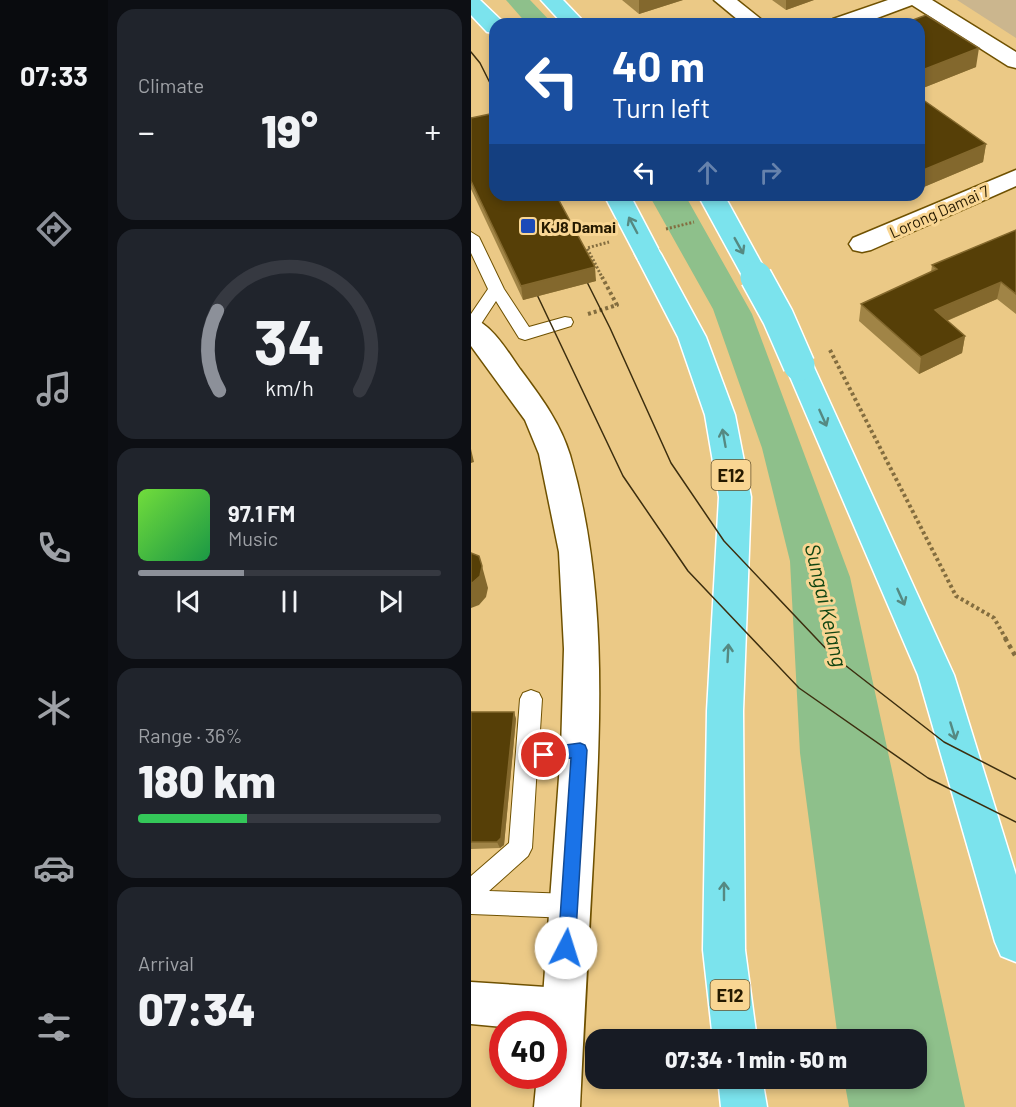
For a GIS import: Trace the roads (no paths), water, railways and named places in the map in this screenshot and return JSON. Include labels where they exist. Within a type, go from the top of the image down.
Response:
[{"type":"highway","points":[[551,0],[569,18]]},
{"type":"highway","points":[[471,3],[489,21]]},
{"type":"highway","name":"E12","points":[[620,201],[692,337],[720,415],[735,497],[725,711],[724,950],[734,1029]]},
{"type":"highway","points":[[714,201],[779,317],[936,675],[1016,942]]},
{"type":"highway","points":[[742,1089],[744,1107]]},
{"type":"street","points":[[724,0],[748,18]]},
{"type":"street","points":[[858,18],[908,0]]},
{"type":"street","points":[[918,0],[1016,61]]},
{"type":"street","name":"Lorong Damai 7","points":[[862,244],[1016,177]]},
{"type":"street","points":[[471,326],[539,417],[554,453],[575,552],[582,649],[580,750],[561,1010],[557,1107]]},
{"type":"street","points":[[471,1003],[561,1010]]},
{"type":"lane","points":[[471,237],[496,289],[525,334],[565,322]]},
{"type":"lane","points":[[471,326],[496,289]]},
{"type":"lane","points":[[471,892],[520,848],[531,699]]},
{"type":"lane","points":[[526,757],[580,750]]},
{"type":"lane","points":[[471,902],[570,906]]},
{"type":"water","points":[[506,0],[530,0],[547,18],[522,18]]},
{"type":"water","name":"Sungai Kelang","points":[[652,201],[688,201],[752,314],[850,577],[965,1107],[849,1107],[846,1089],[927,1089],[927,1029],[837,1029],[800,753],[790,561],[762,448],[713,309]]},
{"type":"tram line","points":[[471,52],[480,63],[489,81]]},
{"type":"tram line","points":[[580,268],[610,328],[671,463],[724,541],[832,655],[944,742],[1016,779]]},
{"type":"tram line","points":[[531,282],[623,476],[688,571],[799,688],[928,778],[1016,822]]},
{"type":"place","name":"KJ8 Damai","points":[[528,226]]}]
